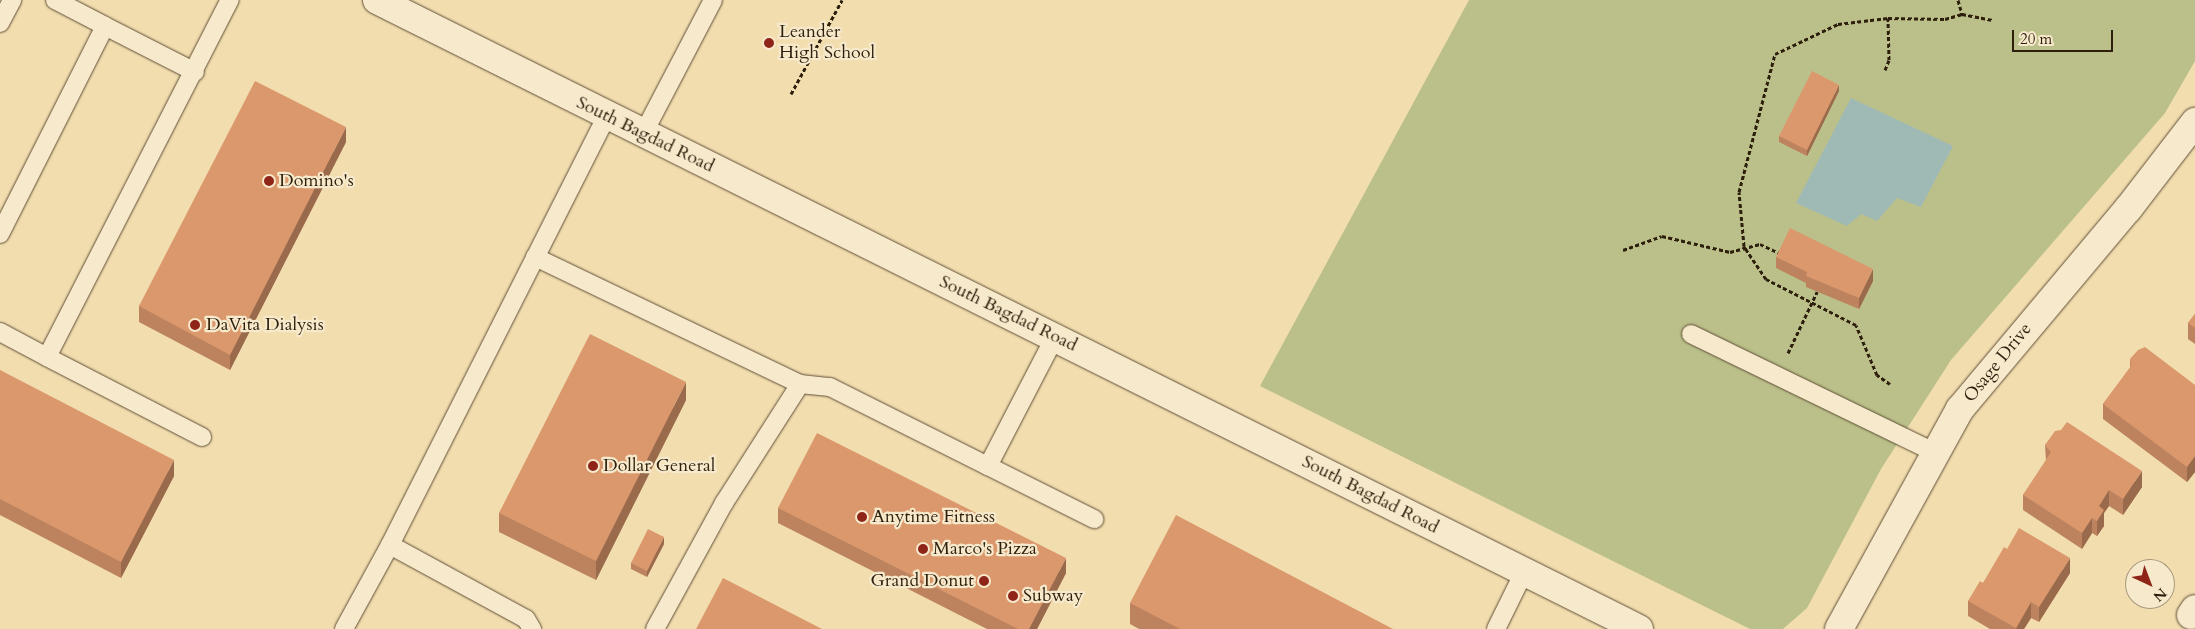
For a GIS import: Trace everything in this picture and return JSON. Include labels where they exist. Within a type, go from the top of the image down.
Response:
[{"type":"main road","name":"South Bagdad Road","points":[[377,0],[1639,629]]},
{"type":"main road","name":"Osage Drive","points":[[1839,629],[1934,452],[1960,409],[1988,373],[2128,210],[2195,122]]},
{"type":"lane","points":[[0,23],[12,0]]},
{"type":"lane","points":[[55,0],[195,72]]},
{"type":"lane","points":[[47,357],[195,72],[230,0]]},
{"type":"lane","points":[[643,134],[713,0]]},
{"type":"lane","points":[[0,234],[105,26]]},
{"type":"lane","points":[[344,629],[390,545],[607,116]]},
{"type":"lane","points":[[534,257],[800,384],[830,387],[1094,519]]},
{"type":"lane","points":[[0,332],[202,436]]},
{"type":"lane","points":[[1691,334],[1934,452]]},
{"type":"lane","points":[[988,466],[1055,337]]},
{"type":"lane","points":[[655,629],[724,503],[800,384]]},
{"type":"lane","points":[[390,545],[526,619],[532,629]]},
{"type":"lane","points":[[1496,629],[1524,572]]},
{"type":"path","points":[[792,94],[842,0]]},
{"type":"path","points":[[1958,0],[1962,14]]},
{"type":"path","points":[[1890,384],[1877,376],[1856,325],[1766,279],[1744,246],[1739,192],[1775,54],[1838,24],[1888,18],[1945,19],[1962,14],[1992,20]]},
{"type":"path","points":[[1885,70],[1889,60],[1888,18]]},
{"type":"path","points":[[1623,250],[1662,236],[1714,250],[1730,252],[1744,246],[1760,244],[1782,254]]},
{"type":"path","points":[[1777,376],[1817,292]]},
{"type":"green space","points":[[1469,0],[2195,0],[2195,61],[2165,113],[1951,360],[1881,469],[1807,608],[1783,629],[1750,629],[1260,386]]},
{"type":"water","points":[[1851,98],[1953,146],[1921,207],[1897,198],[1877,221],[1861,214],[1847,226],[1796,203]]},
{"type":"building","points":[[1812,71],[1839,85],[1807,150],[1779,136]]},
{"type":"building","points":[[255,81],[346,127],[230,355],[139,306]]},
{"type":"building","points":[[1790,228],[1873,269],[1859,298],[1806,276],[1807,272],[1776,257]]},
{"type":"building","points":[[2195,314],[2195,328],[2188,323]]},
{"type":"building","name":"Dollar General","points":[[590,334],[686,382],[596,561],[499,513]]},
{"type":"building","points":[[2145,347],[2195,385],[2195,456],[2187,467],[2103,404],[2131,366],[2130,359],[2138,350]]},
{"type":"building","points":[[0,370],[174,460],[121,562],[0,499]]},
{"type":"building","points":[[2067,422],[2142,471],[2123,499],[2109,490],[2099,506],[2104,510],[2097,521],[2092,518],[2082,533],[2023,495],[2051,452],[2045,445],[2055,431],[2061,430]]},
{"type":"building","points":[[817,433],[1066,558],[1029,629],[1018,629],[778,508]]},
{"type":"building","points":[[1176,515],[1393,629],[1180,629],[1130,603]]},
{"type":"building","points":[[2019,528],[2070,558],[2039,607],[2031,602],[2016,628],[1968,601],[1980,581],[1983,583],[2004,547],[2007,549]]},
{"type":"building","points":[[648,529],[664,537],[647,571],[631,563]]},
{"type":"building","points":[[723,578],[822,629],[696,629]]},
{"type":"place","name":"Leander High School","points":[[769,43]]},
{"type":"place","name":"Domino's","points":[[269,181]]},
{"type":"place","name":"DaVita Dialysis","points":[[195,325]]},
{"type":"place","name":"Dollar General","points":[[593,466]]},
{"type":"place","name":"Anytime Fitness","points":[[862,517]]},
{"type":"place","name":"Marco's Pizza","points":[[923,549]]},
{"type":"place","name":"Grand Donut","points":[[984,581]]},
{"type":"place","name":"Subway","points":[[1013,596]]}]
